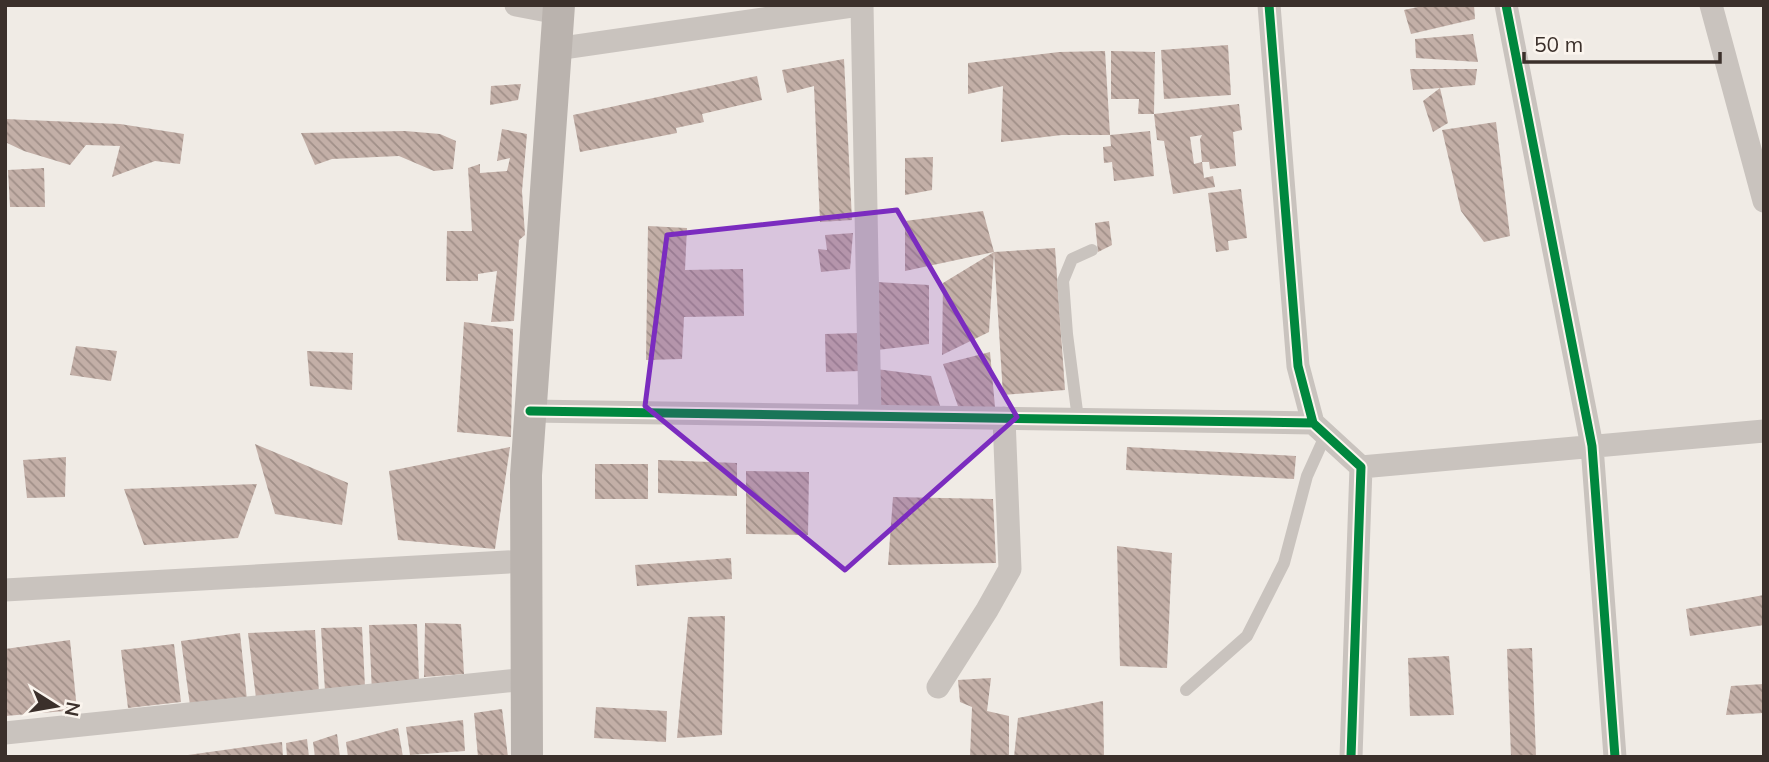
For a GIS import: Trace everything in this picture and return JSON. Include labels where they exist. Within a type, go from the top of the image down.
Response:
[{"type":"street","points":[[516,5],[558,9],[526,475],[527,757]]},
{"type":"street","points":[[556,49],[860,5],[870,416]]},
{"type":"street","points":[[1269,5],[1298,366],[1319,428],[1361,467],[1764,431]]},
{"type":"street","points":[[1506,5],[1592,446],[1615,757]]},
{"type":"street","points":[[1719,7],[1764,201]]},
{"type":"street","points":[[530,411],[1078,419],[1319,428]]},
{"type":"street","points":[[938,687],[1010,569],[1004,418]]},
{"type":"street","points":[[1350,757],[1361,467]]},
{"type":"street","points":[[5,590],[526,561]]},
{"type":"street","points":[[5,733],[527,679]]},
{"type":"lane","points":[[1078,419],[1063,281],[1072,259],[1091,250]]},
{"type":"lane","points":[[1186,690],[1247,636],[1284,563],[1319,428]]},
{"type":"highlighted area","points":[[897,210],[1017,417],[845,570],[645,406],[667,235]]},
{"type":"building","points":[[1427,5],[1474,5],[1475,19],[1411,34],[1404,10]]},
{"type":"building","points":[[1473,34],[1478,62],[1416,58],[1415,39]]},
{"type":"building","points":[[1228,45],[1231,95],[1164,99],[1161,50]]},
{"type":"building","points":[[1105,51],[1110,135],[1062,135],[1001,142],[1003,86],[968,94],[968,63],[1059,52]]},
{"type":"building","points":[[1111,51],[1155,52],[1154,114],[1138,114],[1139,99],[1111,99]]},
{"type":"building","points":[[844,59],[852,220],[820,222],[814,86],[787,93],[782,70]]},
{"type":"building","points":[[1410,69],[1477,69],[1475,85],[1413,90]]},
{"type":"building","points":[[757,76],[762,100],[702,114],[704,122],[676,128],[677,133],[580,152],[573,115]]},
{"type":"building","points":[[521,84],[518,100],[490,105],[491,86]]},
{"type":"building","points":[[1440,88],[1448,123],[1433,132],[1423,101]]},
{"type":"building","points":[[1239,104],[1242,130],[1233,132],[1236,166],[1210,169],[1209,162],[1202,162],[1204,178],[1213,176],[1215,187],[1173,194],[1164,141],[1157,140],[1154,114]],"holes":[[[1202,135],[1202,162],[1194,164],[1190,137]]]},
{"type":"building","points":[[5,119],[120,124],[184,134],[180,164],[155,161],[112,177],[120,146],[86,145],[70,165],[24,151],[5,142]]},
{"type":"building","points":[[1496,122],[1510,236],[1484,242],[1461,211],[1442,130]]},
{"type":"building","points":[[502,129],[527,134],[522,191],[525,235],[519,240],[514,321],[491,322],[497,271],[478,274],[478,281],[446,281],[447,231],[472,231],[468,168],[480,164],[480,173],[507,171],[510,158],[497,161]]},
{"type":"building","points":[[405,131],[440,134],[456,141],[453,169],[434,171],[399,156],[332,159],[315,165],[301,133]]},
{"type":"building","points":[[1150,131],[1154,176],[1114,181],[1112,162],[1104,163],[1103,147],[1111,146],[1110,135]]},
{"type":"building","points":[[933,157],[932,190],[905,195],[905,158]]},
{"type":"building","points":[[44,168],[45,207],[10,207],[8,170]]},
{"type":"building","points":[[1241,189],[1247,238],[1228,241],[1229,250],[1216,252],[1208,193]]},
{"type":"building","points":[[983,211],[994,252],[905,271],[905,221]]},
{"type":"building","points":[[1109,221],[1112,245],[1098,252],[1095,223]]},
{"type":"building","points":[[648,226],[687,228],[685,270],[743,269],[744,316],[684,317],[682,359],[646,360]]},
{"type":"building","points":[[853,233],[850,269],[821,272],[818,249],[827,250],[825,235]]},
{"type":"building","points":[[1055,248],[1065,390],[1003,395],[994,252]]},
{"type":"building","points":[[994,252],[989,332],[942,355],[943,283]]},
{"type":"building","points":[[877,282],[929,285],[929,344],[877,350]]},
{"type":"building","points":[[464,322],[513,329],[511,437],[457,432]]},
{"type":"building","points":[[860,333],[861,371],[826,372],[825,334]]},
{"type":"building","points":[[76,346],[117,351],[111,381],[70,375]]},
{"type":"building","points":[[307,351],[353,353],[352,390],[310,386]]},
{"type":"building","points":[[990,352],[995,407],[959,409],[943,364]]},
{"type":"building","points":[[876,369],[931,376],[943,416],[870,416]]},
{"type":"building","points":[[255,444],[348,483],[342,525],[275,514]]},
{"type":"building","points":[[510,447],[495,549],[398,540],[389,471]]},
{"type":"building","points":[[1127,447],[1296,456],[1294,479],[1126,470]]},
{"type":"building","points":[[66,457],[65,497],[27,498],[23,460]]},
{"type":"building","points":[[658,460],[737,463],[737,496],[658,493]]},
{"type":"building","points":[[595,464],[648,464],[648,499],[595,499]]},
{"type":"building","points":[[746,471],[809,472],[808,535],[746,534]]},
{"type":"building","points":[[257,484],[238,538],[144,545],[124,489]]},
{"type":"building","points":[[893,497],[993,499],[996,563],[888,565]]},
{"type":"building","points":[[1117,546],[1172,553],[1167,668],[1120,666]]},
{"type":"building","points":[[731,558],[732,579],[637,586],[635,565]]},
{"type":"building","points":[[1764,595],[1764,625],[1690,636],[1686,609]]},
{"type":"building","points":[[725,616],[722,735],[677,738],[688,617]]},
{"type":"building","points":[[425,623],[461,624],[464,674],[424,677]]},
{"type":"building","points":[[417,624],[419,682],[372,694],[369,625]]},
{"type":"building","points":[[362,627],[365,687],[325,691],[321,628]]},
{"type":"building","points":[[315,630],[319,693],[256,698],[248,633]]},
{"type":"building","points":[[240,633],[247,700],[190,705],[181,641]]},
{"type":"building","points":[[70,640],[77,710],[5,716],[5,649]]},
{"type":"building","points":[[174,644],[181,702],[128,708],[121,650]]},
{"type":"building","points":[[1532,648],[1536,757],[1511,757],[1507,649]]},
{"type":"building","points":[[1449,656],[1454,715],[1410,716],[1408,658]]},
{"type":"building","points":[[991,678],[987,711],[1009,716],[1009,757],[970,757],[972,707],[960,702],[958,680]]},
{"type":"building","points":[[1764,684],[1764,713],[1726,715],[1731,686]]},
{"type":"building","points":[[1103,701],[1104,757],[1014,757],[1018,718]]},
{"type":"building","points":[[596,707],[667,711],[666,742],[594,738]]},
{"type":"building","points":[[502,709],[508,757],[478,757],[474,713]]},
{"type":"building","points":[[463,720],[465,751],[410,755],[406,727]]},
{"type":"building","points":[[398,728],[403,757],[348,757],[346,742]]},
{"type":"building","points":[[337,734],[340,757],[315,757],[313,742]]},
{"type":"building","points":[[307,739],[309,757],[287,757],[286,743]]},
{"type":"building","points":[[282,742],[283,757],[188,757],[188,755]]},
{"type":"cycle path","points":[[1269,5],[1298,366],[1313,423],[1361,467],[1351,757]]},
{"type":"cycle path","points":[[1506,5],[1592,446],[1615,757]]},
{"type":"cycle path","points":[[530,411],[1313,423]]}]
